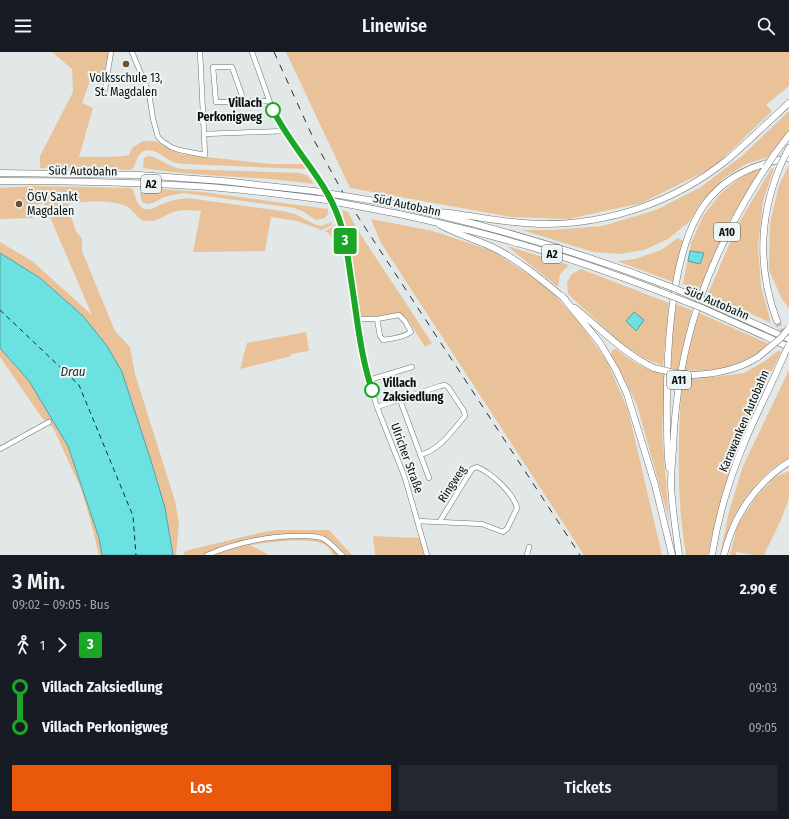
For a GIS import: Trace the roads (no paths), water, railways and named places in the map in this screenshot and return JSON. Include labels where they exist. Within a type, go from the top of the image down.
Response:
[{"type":"highway","points":[[428,212],[440,211],[513,223],[539,224],[564,224],[590,221],[619,215],[650,205],[688,187],[708,174],[728,159],[789,103]]},
{"type":"highway","name":"A10","points":[[701,302],[709,273],[722,242],[752,188],[789,135]]},
{"type":"highway","points":[[776,321],[765,279],[763,236],[768,200],[781,164],[788,153]]},
{"type":"highway","points":[[671,485],[668,460],[666,397],[676,286],[686,240],[699,213],[709,200],[730,180],[754,166],[774,160],[788,153]]},
{"type":"highway","name":"Süd Autobahn","points":[[0,173],[139,175],[194,178],[314,191],[393,204],[480,225],[582,255],[671,287],[701,302],[789,339]]},
{"type":"highway","name":"Süd Autobahn","points":[[0,181],[67,181],[193,186],[255,191],[320,199],[399,214],[526,245],[584,264],[702,308],[789,346]]},
{"type":"highway","points":[[431,221],[492,247],[518,261],[541,278],[618,345],[654,368],[693,375],[726,371],[745,364],[758,357],[781,338],[789,328]]},
{"type":"highway","points":[[562,296],[600,343],[616,370],[627,394],[655,485],[672,555]]},
{"type":"highway","name":"A11","points":[[679,555],[671,485],[676,398],[682,363],[701,302]]},
{"type":"highway","name":"Karawanken Autobahn","points":[[712,555],[719,520],[732,476],[748,435],[789,346]]},
{"type":"highway","points":[[777,371],[789,353]]},
{"type":"highway","points":[[724,555],[733,526],[748,500],[768,477],[789,462]]},
{"type":"street","points":[[105,89],[111,52]]},
{"type":"street","points":[[132,52],[149,93],[153,119],[158,137],[162,141],[179,150],[205,156],[200,52]]},
{"type":"street","name":"Ulricher Straße","points":[[252,52],[273,111],[318,178],[340,220],[349,262],[357,321],[369,380],[405,478],[427,555]]},
{"type":"street","points":[[244,101],[232,67],[213,67],[216,102],[269,101]]},
{"type":"street","points":[[204,134],[285,131]]},
{"type":"street","points":[[357,321],[362,319],[377,319],[399,315],[402,316],[411,332],[400,337],[383,340],[380,336],[377,319]]},
{"type":"street","points":[[369,380],[412,366]]},
{"type":"street","points":[[378,407],[445,385],[448,387],[465,416],[440,444],[431,451],[420,455]]},
{"type":"street","points":[[400,400],[429,478]]},
{"type":"street","points":[[0,449],[49,422]]},
{"type":"street","name":"Ringweg","points":[[417,521],[482,524],[503,532],[507,529],[517,508],[515,501],[504,486],[477,466],[472,469],[440,521]]},
{"type":"street","points":[[207,555],[259,539],[282,536],[310,536],[323,538],[342,555]]},
{"type":"street","points":[[527,555],[529,547]]},
{"type":"water","points":[[690,251],[704,253],[700,264],[688,261]]},
{"type":"water","name":"Drau","points":[[0,253],[40,278],[83,316],[107,346],[122,372],[165,508],[173,555],[102,555],[99,538],[68,446],[29,381],[0,348]]},
{"type":"water","points":[[634,312],[644,320],[636,331],[626,321]]},
{"type":"tunnel","points":[[777,321],[789,348]]},
{"type":"railway","points":[[274,52],[315,142],[347,200],[580,555]]},
{"type":"place","name":"Volksschule 13, St. Magdalen","points":[[126,64]]},
{"type":"place","name":"Villach Perkonigweg","points":[[273,110]]},
{"type":"place","name":"ÖGV Sankt Magdalen","points":[[19,204]]},
{"type":"place","name":"Villach Zaksiedlung","points":[[372,390]]}]
